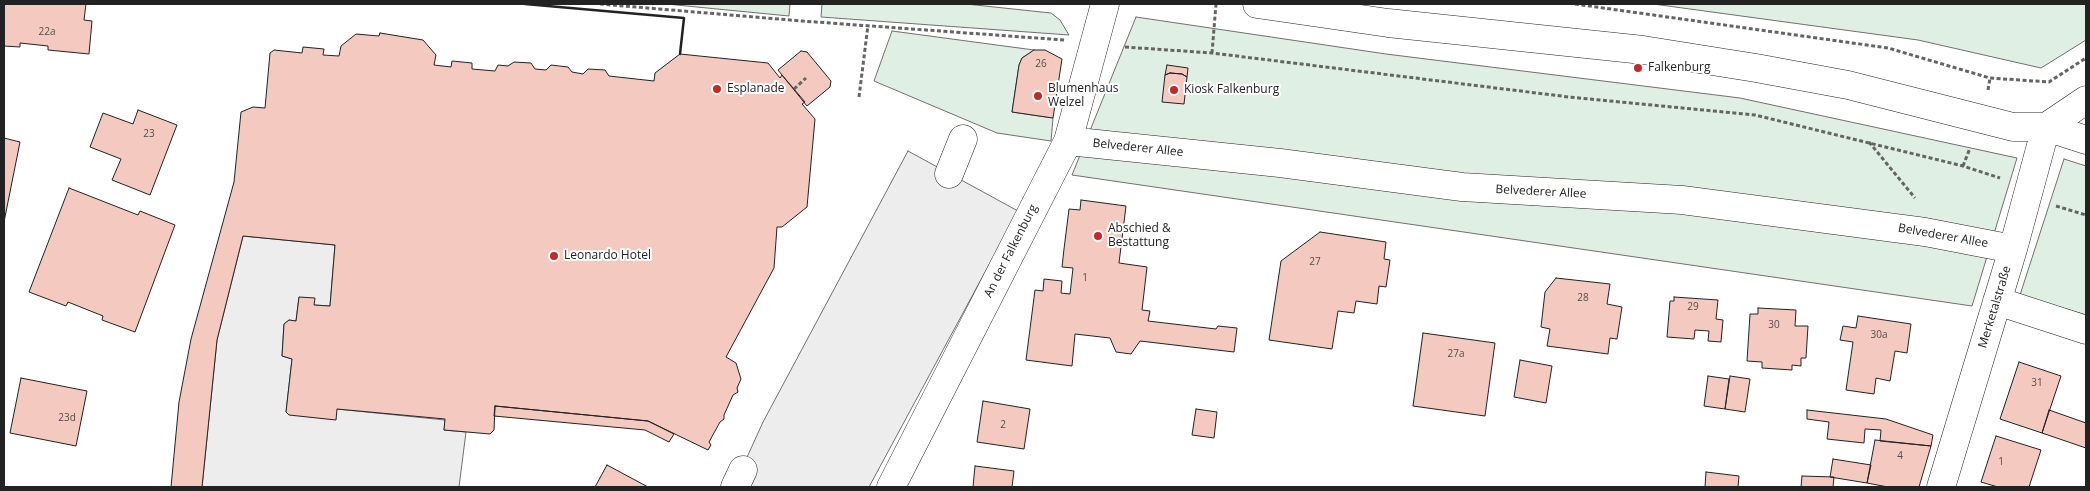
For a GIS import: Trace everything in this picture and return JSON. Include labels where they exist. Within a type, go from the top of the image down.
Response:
[{"type":"street","name":"An der Falkenburg","points":[[891,487],[1068,141],[1105,4]]},
{"type":"street","points":[[1257,4],[1388,23],[1652,52],[1848,85],[2013,127],[2046,127],[2086,140]]},
{"type":"street","points":[[2046,127],[2086,100]]},
{"type":"street","name":"Merketalstraße","points":[[1941,487],[2030,188],[2046,127]]},
{"type":"street","points":[[949,174],[963,139]]},
{"type":"street","name":"Belvederer Allee","points":[[1068,141],[1280,163],[1462,187],[1682,200],[1925,232],[2012,249]]},
{"type":"street","points":[[1997,301],[2086,330]]},
{"type":"path","points":[[600,4],[1212,53],[1569,97],[1755,115],[1962,166],[2030,188]]},
{"type":"path","points":[[1212,53],[1216,4]]},
{"type":"path","points":[[1575,4],[1888,48],[1990,78],[2049,82],[2086,58]]},
{"type":"path","points":[[859,97],[868,25]]},
{"type":"path","points":[[794,89],[806,78]]},
{"type":"path","points":[[1869,142],[1918,200]]},
{"type":"green space","points":[[666,4],[790,4],[789,16]]},
{"type":"green space","points":[[822,4],[966,4],[1051,13],[1060,20],[1069,35],[821,17]]},
{"type":"green space","points":[[1653,4],[2086,4],[2086,40],[2041,68],[1918,40]]},
{"type":"green space","points":[[1136,17],[1386,54],[1740,98],[2017,158],[1972,306],[1072,175]]},
{"type":"green space","points":[[892,31],[1034,50],[1022,58],[1019,65],[1012,112],[1053,118],[1051,141],[997,133],[874,81]]},
{"type":"green space","points":[[2064,159],[2086,166],[2086,315],[2020,295]]},
{"type":"shaded area","points":[[908,151],[1018,211],[869,487],[747,487],[743,466],[763,422]]},
{"type":"shaded area","points":[[243,236],[335,245],[330,306],[314,305],[299,297],[296,321],[289,320],[284,324],[282,356],[292,359],[286,412],[337,409],[445,420],[444,430],[466,432],[459,487],[202,487],[217,340]]},
{"type":"building","points":[[4,4],[86,4],[84,20],[92,21],[89,54],[48,50],[48,46],[20,43],[20,47],[4,46]]},
{"type":"building","name":"Leonardo Hotel","points":[[380,33],[423,40],[436,55],[434,65],[451,67],[452,61],[472,63],[472,69],[495,71],[498,65],[508,66],[514,62],[531,63],[535,69],[546,70],[551,65],[568,67],[572,72],[583,74],[588,69],[605,70],[609,76],[654,81],[655,73],[680,54],[768,63],[780,78],[782,75],[805,102],[802,104],[815,119],[807,207],[782,227],[777,227],[774,268],[726,357],[736,363],[741,379],[737,388],[738,392],[733,395],[724,419],[720,422],[709,442],[711,445],[708,450],[648,421],[495,406],[494,430],[490,434],[444,430],[445,419],[337,409],[336,420],[289,415],[286,412],[292,359],[282,356],[284,324],[289,320],[296,321],[299,297],[315,298],[314,305],[330,306],[335,245],[243,236],[217,340],[202,487],[171,487],[179,402],[191,339],[234,182],[241,112],[253,107],[265,108],[270,53],[274,50],[302,53],[303,47],[324,49],[323,55],[339,56],[341,46],[356,34],[379,36]]},
{"type":"building","points":[[1034,50],[1045,50],[1062,59],[1053,118],[1012,112],[1019,65],[1022,58]]},
{"type":"building","points":[[801,51],[807,52],[831,81],[830,87],[807,106],[778,70]]},
{"type":"building","points":[[1167,65],[1188,68],[1187,77],[1182,74],[1170,73],[1165,75]]},
{"type":"building","name":"Kiosk Falkenburg","points":[[1170,73],[1182,74],[1187,77],[1184,104],[1162,102],[1165,75]]},
{"type":"building","points":[[138,110],[177,125],[150,195],[112,180],[121,159],[90,147],[103,113],[133,124]]},
{"type":"building","points":[[4,138],[20,142],[4,222]]},
{"type":"building","points":[[69,188],[138,215],[140,211],[175,225],[135,332],[102,320],[103,316],[68,302],[66,306],[29,292]]},
{"type":"building","points":[[1081,200],[1126,206],[1119,263],[1147,267],[1142,310],[1150,311],[1148,321],[1216,329],[1218,326],[1237,328],[1234,352],[1140,341],[1131,354],[1116,352],[1110,338],[1075,334],[1072,366],[1026,360],[1035,290],[1043,291],[1044,279],[1062,281],[1061,293],[1070,294],[1073,268],[1062,267],[1064,249],[1069,209],[1080,210]]},
{"type":"building","points":[[1320,232],[1386,242],[1384,259],[1390,260],[1386,287],[1379,286],[1377,304],[1356,301],[1354,313],[1338,311],[1332,349],[1269,340],[1281,261]]},
{"type":"building","points":[[1556,278],[1610,284],[1607,304],[1622,307],[1617,339],[1610,338],[1608,354],[1547,346],[1550,329],[1541,327],[1545,292]]},
{"type":"building","points":[[1674,297],[1718,300],[1716,319],[1723,320],[1721,342],[1708,341],[1709,331],[1695,330],[1694,339],[1667,337],[1670,301],[1674,301]]},
{"type":"building","points":[[1758,308],[1796,310],[1795,326],[1808,326],[1806,358],[1801,358],[1801,366],[1792,365],[1792,370],[1762,368],[1762,362],[1747,361],[1750,314],[1758,314]]},
{"type":"building","points":[[1858,316],[1911,324],[1907,353],[1895,351],[1890,381],[1876,378],[1874,394],[1846,390],[1853,342],[1840,340],[1843,326],[1856,328]]},
{"type":"building","points":[[1423,333],[1495,343],[1485,416],[1413,406]]},
{"type":"building","points":[[1520,360],[1552,366],[1546,403],[1514,397]]},
{"type":"building","points":[[2019,362],[2061,376],[2042,433],[2000,419]]},
{"type":"building","points":[[1708,376],[1729,379],[1725,409],[1704,406]]},
{"type":"building","points":[[1730,376],[1750,379],[1745,412],[1725,409]]},
{"type":"building","points":[[21,378],[87,391],[76,446],[10,433]]},
{"type":"building","points":[[983,401],[1030,409],[1024,449],[977,442]]},
{"type":"building","points":[[495,406],[648,421],[674,434],[669,442],[645,430],[494,416]]},
{"type":"building","points":[[1196,409],[1217,412],[1214,438],[1192,435]]},
{"type":"building","points":[[1807,410],[1886,419],[1933,435],[1931,446],[1880,441],[1881,430],[1865,429],[1864,443],[1827,439],[1829,422],[1807,419]]},
{"type":"building","points":[[2049,410],[2086,423],[2086,448],[2042,433]]},
{"type":"building","points":[[1996,436],[2041,450],[2029,487],[1998,487],[1981,482]]},
{"type":"building","points":[[1875,440],[1931,446],[1919,487],[1888,487],[1867,483]]},
{"type":"building","points":[[1833,459],[1871,465],[1867,483],[1830,477]]},
{"type":"building","points":[[607,465],[648,487],[595,487]]},
{"type":"building","points":[[975,466],[1014,471],[1012,487],[973,487]]},
{"type":"building","points":[[1706,472],[1739,476],[1738,487],[1705,487]]},
{"type":"building","points":[[1802,476],[1834,477],[1833,487],[1801,487]]},
{"type":"wall","points":[[525,4],[684,18],[680,54]]},
{"type":"place","name":"Falkenburg","points":[[1638,68]]},
{"type":"place","name":"Esplanade","points":[[717,89]]},
{"type":"place","name":"Kiosk Falkenburg","points":[[1174,90]]},
{"type":"place","name":"Blumenhaus Welzel","points":[[1038,96]]},
{"type":"place","name":"Abschied & Bestattung","points":[[1098,236]]},
{"type":"place","name":"Leonardo Hotel","points":[[554,256]]}]
